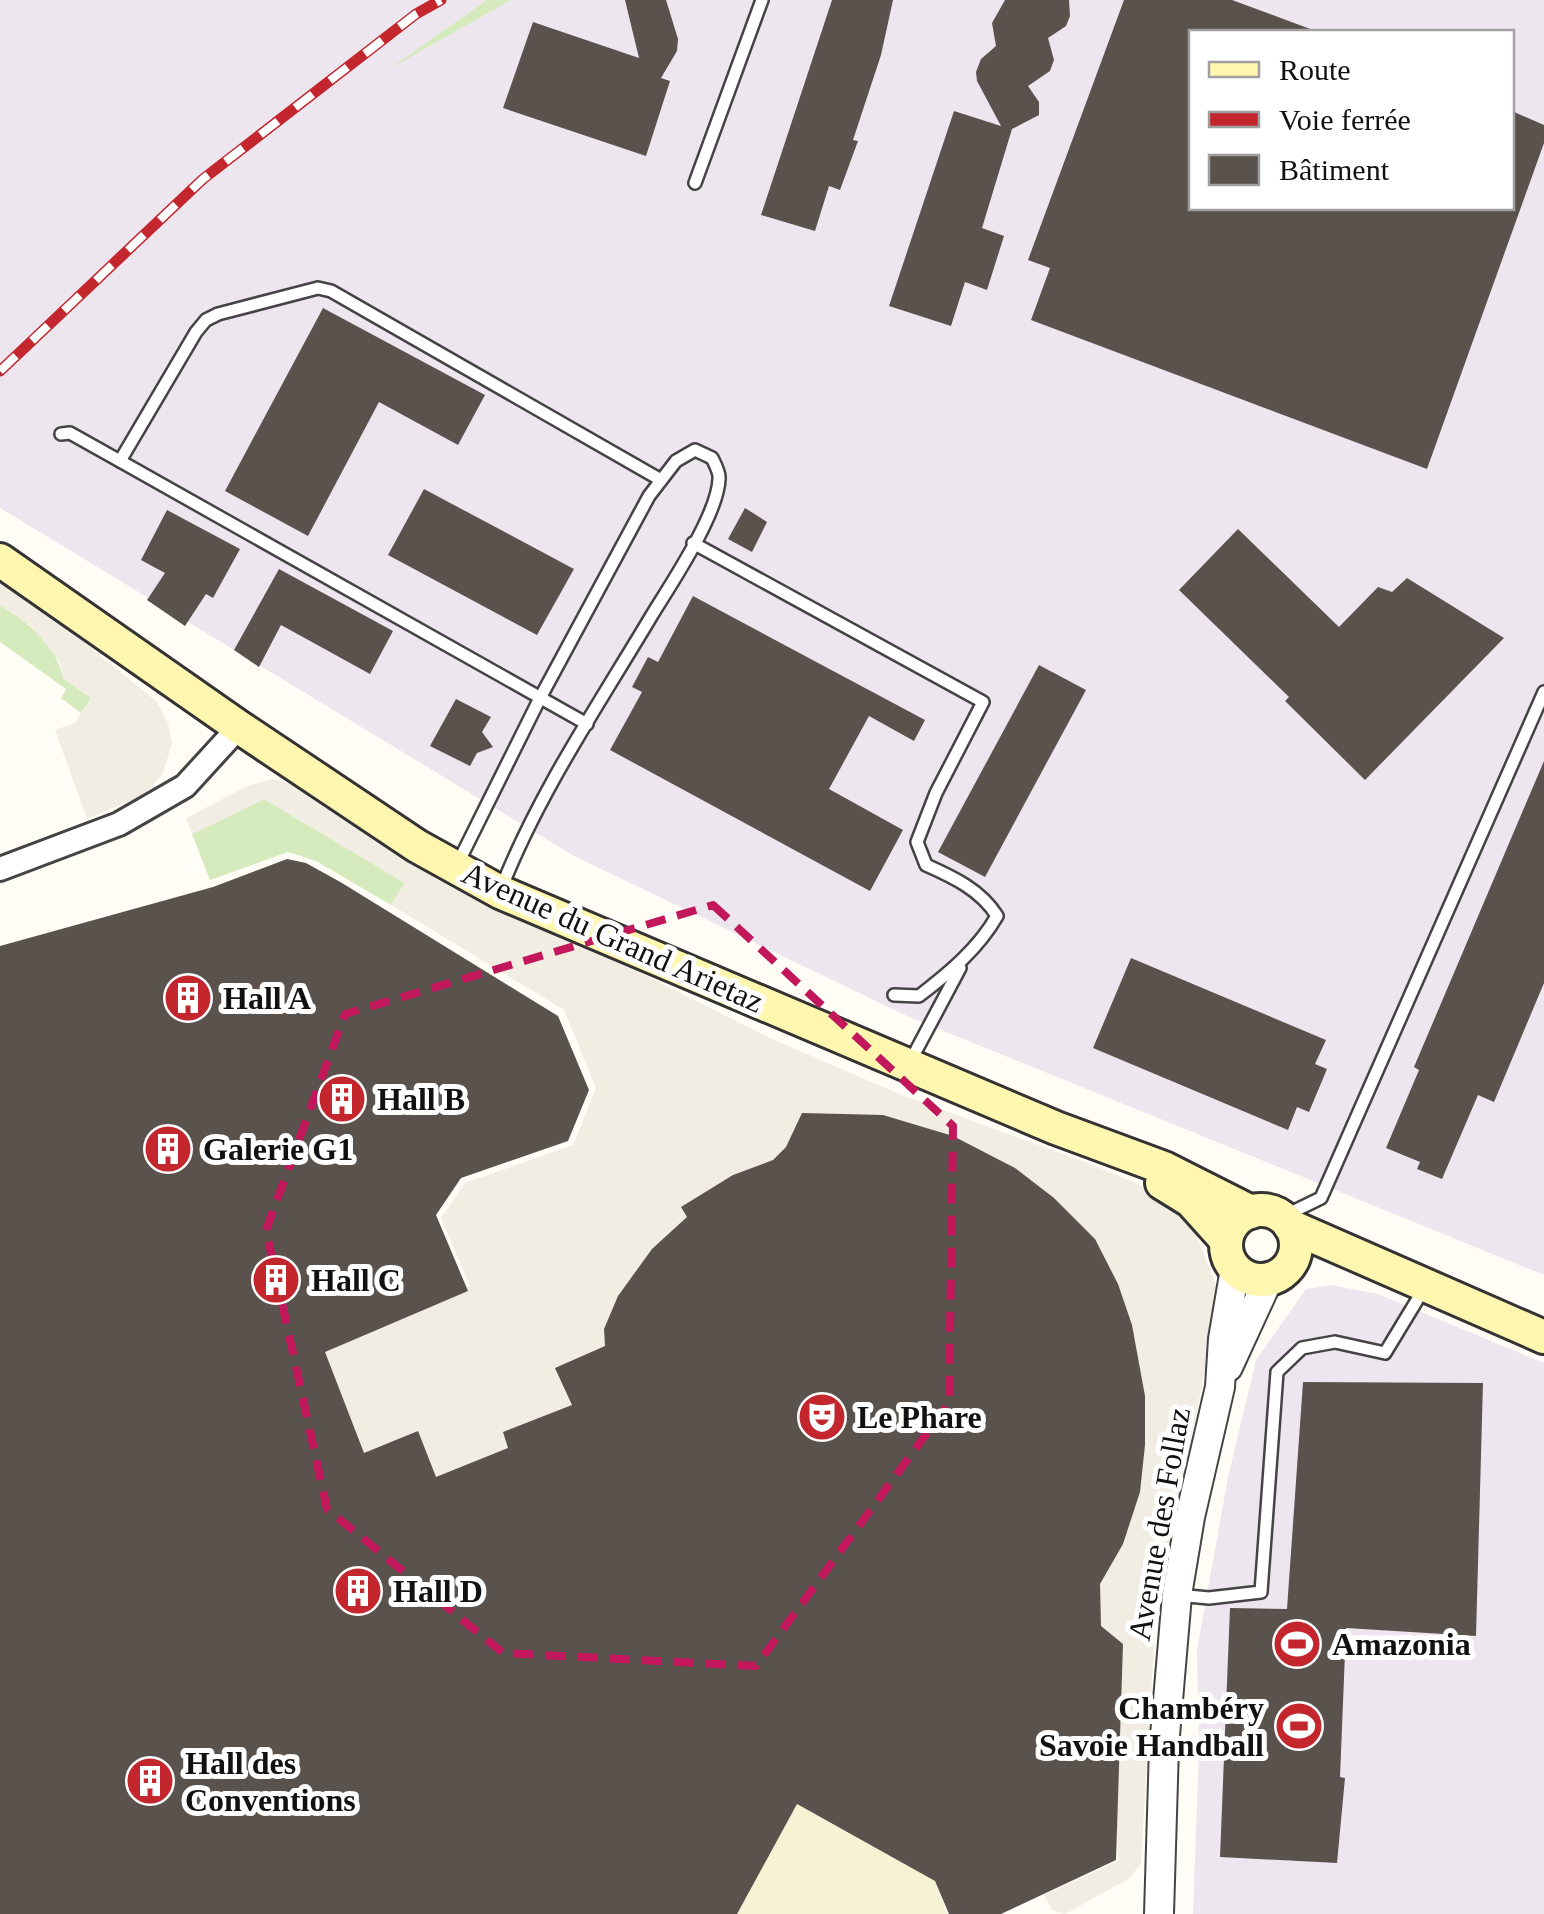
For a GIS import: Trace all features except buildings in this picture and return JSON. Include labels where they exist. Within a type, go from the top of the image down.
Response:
[{"type":"main road","name":"Avenue du Grand Arietaz","points":[[0,560],[238,727],[455,869],[500,892],[1056,1128],[1164,1168],[1362,1259],[1544,1336]]},
{"type":"main road","name":"Avenue du Grand Arietaz","points":[[1056,1128],[1158,1180],[1190,1201],[1231,1255]]},
{"type":"main road","points":[[1278,1274],[1296,1248],[1274,1218],[1234,1222],[1231,1255],[1256,1280],[1362,1259]]},
{"type":"street","points":[[0,869],[119,824],[185,786],[238,727]]},
{"type":"street","name":"Avenue des Follaz","points":[[1159,1914],[1164,1747],[1177,1595],[1190,1517],[1220,1387],[1231,1255]]},
{"type":"street","name":"Avenue des Follaz","points":[[1220,1387],[1278,1274]]},
{"type":"lane","points":[[695,183],[762,0]]},
{"type":"lane","points":[[120,460],[206,320],[318,288],[331,291],[660,480]]},
{"type":"lane","points":[[61,434],[70,433],[120,460],[587,724]]},
{"type":"lane","points":[[455,869],[539,700],[648,496],[676,460],[695,450],[712,458],[720,477],[712,507],[514,855],[500,892]]},
{"type":"lane","points":[[693,543],[983,702],[936,793],[917,842],[926,864],[988,900],[997,916],[984,938],[919,996],[894,995]]},
{"type":"lane","points":[[1274,1218],[1322,1198],[1544,692]]},
{"type":"lane","points":[[908,1066],[968,954]]},
{"type":"lane","points":[[1177,1595],[1210,1598],[1261,1592],[1277,1372],[1302,1348],[1335,1342],[1385,1353],[1425,1286]]},
{"type":"highlighted area","points":[[713,905],[953,1126],[949,1403],[756,1666],[503,1653],[327,1509],[266,1230],[345,1014]]},
{"type":"shaded area","points":[[0,0],[1544,0],[1544,1275],[907,1016],[574,856],[0,508]]},
{"type":"shaded area","points":[[0,577],[157,702],[168,723],[172,743],[163,773],[145,794],[87,819],[55,730],[75,723],[91,698],[63,678],[60,662],[32,627],[0,605]]},
{"type":"shaded area","points":[[272,779],[292,784],[465,894],[497,909],[521,913],[768,1037],[899,1094],[1138,1184],[1181,1211],[1191,1222],[1219,1292],[1218,1306],[1156,1612],[1141,1863],[1130,1878],[1065,1914],[1052,1910],[1044,1895],[1118,1861],[1115,1761],[581,1406],[574,1623],[357,1475],[310,1353],[470,1286],[441,1218],[465,1183],[573,1145],[596,1088],[564,1010],[391,905],[405,883],[264,799],[192,834],[186,818],[250,785]]},
{"type":"shaded area","points":[[1331,1285],[1378,1294],[1544,1363],[1544,1914],[1193,1914],[1199,1749],[1197,1650],[1228,1477],[1256,1360],[1306,1289]]},
{"type":"shaded area","points":[[631,1712],[935,1881],[947,1914],[366,1914]]},
{"type":"green space","points":[[487,0],[511,0],[389,69]]},
{"type":"green space","points":[[0,605],[40,636],[54,655],[63,678],[91,698],[81,713],[61,698],[66,689],[0,642]]},
{"type":"green space","points":[[264,799],[405,883],[391,905],[316,861],[288,852],[210,880],[192,834]]},
{"type":"railway","points":[[0,371],[203,179],[416,14],[441,0]]},
{"type":"place","name":"Hall A","points":[[188,998]]},
{"type":"place","name":"Hall B","points":[[342,1099]]},
{"type":"place","name":"Galerie G1","points":[[168,1149]]},
{"type":"place","name":"Hall C","points":[[276,1280]]},
{"type":"place","name":"Le Phare","points":[[822,1417]]},
{"type":"place","name":"Hall D","points":[[358,1591]]},
{"type":"place","name":"Amazonia","points":[[1297,1644]]},
{"type":"place","name":"Chambéry Savoie Handball","points":[[1299,1726]]},
{"type":"place","name":"Hall des Conventions","points":[[150,1781]]}]
